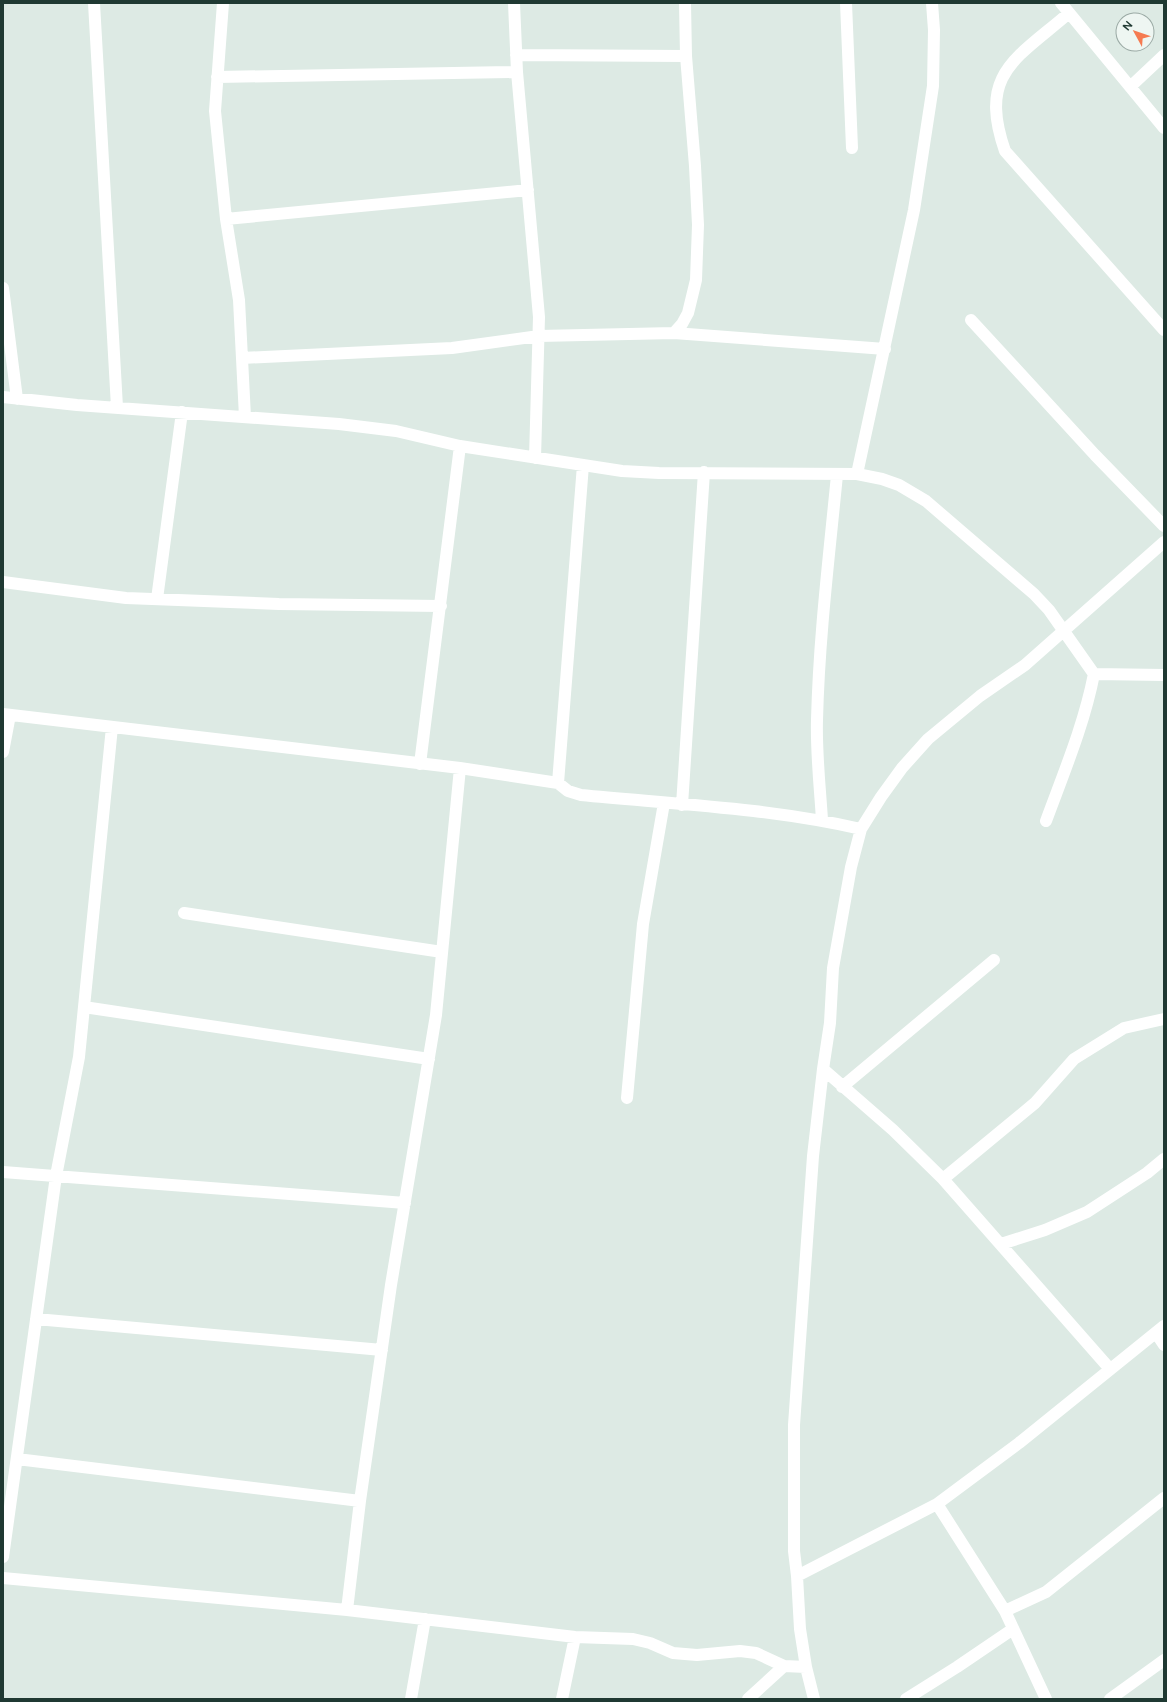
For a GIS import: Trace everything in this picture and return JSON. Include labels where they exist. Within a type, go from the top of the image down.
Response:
[{"type":"street","points":[[94,3],[117,407]]},
{"type":"street","points":[[223,3],[215,111],[226,219],[239,300],[245,417]]},
{"type":"street","points":[[514,3],[516,55],[539,317],[535,458]]},
{"type":"street","points":[[674,333],[682,324],[691,303],[696,280],[697,264],[698,225],[696,180],[686,56],[685,3]]},
{"type":"street","points":[[846,3],[852,148]]},
{"type":"street","points":[[856,474],[914,210],[933,86],[934,30],[932,3]]},
{"type":"street","points":[[1061,3],[1164,128]]},
{"type":"street","points":[[1069,13],[1013,62],[1005,72],[999,84],[995,100],[999,132],[1005,151],[1164,330]]},
{"type":"street","points":[[516,55],[686,56]]},
{"type":"street","points":[[1130,87],[1164,55]]},
{"type":"street","points":[[217,78],[518,72]]},
{"type":"street","points":[[226,219],[528,190]]},
{"type":"street","points":[[3,288],[17,398]]},
{"type":"street","points":[[971,320],[1095,455],[1164,526]]},
{"type":"street","points":[[242,358],[452,348],[539,336],[674,333],[884,349]]},
{"type":"street","points":[[3,397],[77,405],[346,425],[396,431],[460,446],[622,472],[856,474],[882,479],[899,485],[926,501],[1034,594],[1049,610],[1094,674],[1088,703],[1077,739],[1046,820]]},
{"type":"street","points":[[157,599],[182,412]]},
{"type":"street","points":[[420,764],[460,446]]},
{"type":"street","points":[[558,783],[583,465]]},
{"type":"street","points":[[682,805],[704,472]]},
{"type":"street","points":[[822,820],[817,722],[819,670],[823,613],[837,475]]},
{"type":"street","points":[[814,1699],[806,1667],[800,1629],[794,1551],[794,1425],[813,1156],[830,1023],[833,968],[851,867],[861,829],[881,796],[902,768],[928,739],[980,696],[1024,665],[1164,542]]},
{"type":"street","points":[[3,582],[126,598],[279,604],[441,606]]},
{"type":"street","points":[[1094,674],[1164,675]]},
{"type":"street","points":[[3,752],[7,715],[460,768],[558,783],[568,791],[580,796],[822,820],[861,829]]},
{"type":"street","points":[[3,1557],[56,1176],[79,1057],[112,727]]},
{"type":"street","points":[[347,1610],[360,1502],[382,1350],[436,1014],[460,768]]},
{"type":"street","points":[[627,1098],[643,924],[664,804]]},
{"type":"street","points":[[184,913],[442,952]]},
{"type":"street","points":[[842,1086],[994,960]]},
{"type":"street","points":[[84,1007],[428,1059]]},
{"type":"street","points":[[944,1180],[1035,1103],[1074,1059],[1124,1028],[1164,1019]]},
{"type":"street","points":[[823,1069],[893,1130],[944,1180],[1110,1369]]},
{"type":"street","points":[[1001,1244],[1045,1230],[1087,1212],[1147,1173],[1164,1159]]},
{"type":"street","points":[[3,1172],[405,1203]]},
{"type":"street","points":[[36,1319],[382,1350]]},
{"type":"street","points":[[797,1576],[937,1504],[1018,1443],[1160,1330],[1164,1345]]},
{"type":"street","points":[[17,1459],[360,1502]]},
{"type":"street","points":[[1005,1611],[1046,1592],[1164,1498]]},
{"type":"street","points":[[937,1504],[1005,1611],[1046,1699]]},
{"type":"street","points":[[3,1578],[347,1610],[575,1637],[633,1639],[650,1642],[673,1653],[697,1655],[740,1651],[756,1653],[784,1666],[806,1667]]},
{"type":"street","points":[[411,1699],[425,1619]]},
{"type":"street","points":[[906,1699],[957,1667],[1013,1628]]},
{"type":"street","points":[[562,1699],[575,1637]]},
{"type":"street","points":[[1110,1699],[1164,1660]]},
{"type":"street","points":[[748,1699],[760,1694],[784,1666]]}]
